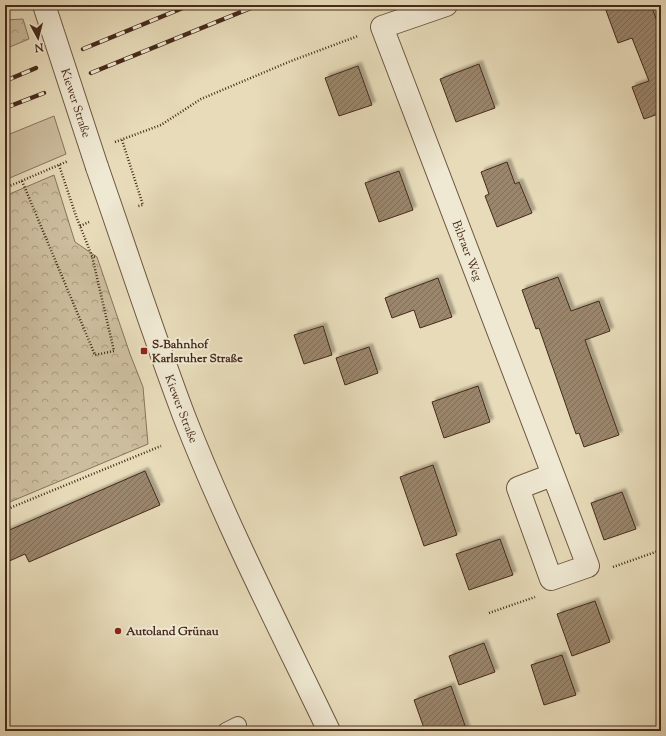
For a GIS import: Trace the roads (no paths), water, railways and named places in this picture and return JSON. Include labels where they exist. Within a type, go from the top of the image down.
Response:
[{"type":"street","name":"Kiewer Straße","points":[[44,5],[147,314],[185,416],[232,526],[329,731]]},
{"type":"street","name":"Bibraer Weg","points":[[446,5],[382,27],[588,566],[551,579],[518,488],[552,475]]},
{"type":"railway","points":[[83,49],[190,5]]},
{"type":"railway","points":[[91,73],[258,5]]},
{"type":"railway","points":[[5,81],[36,68]]},
{"type":"railway","points":[[5,108],[44,93]]},
{"type":"place","name":"S-Bahnhof Karlsruher Straße","points":[[144,351]]},
{"type":"place","name":"Autoland Grünau","points":[[118,631]]}]
